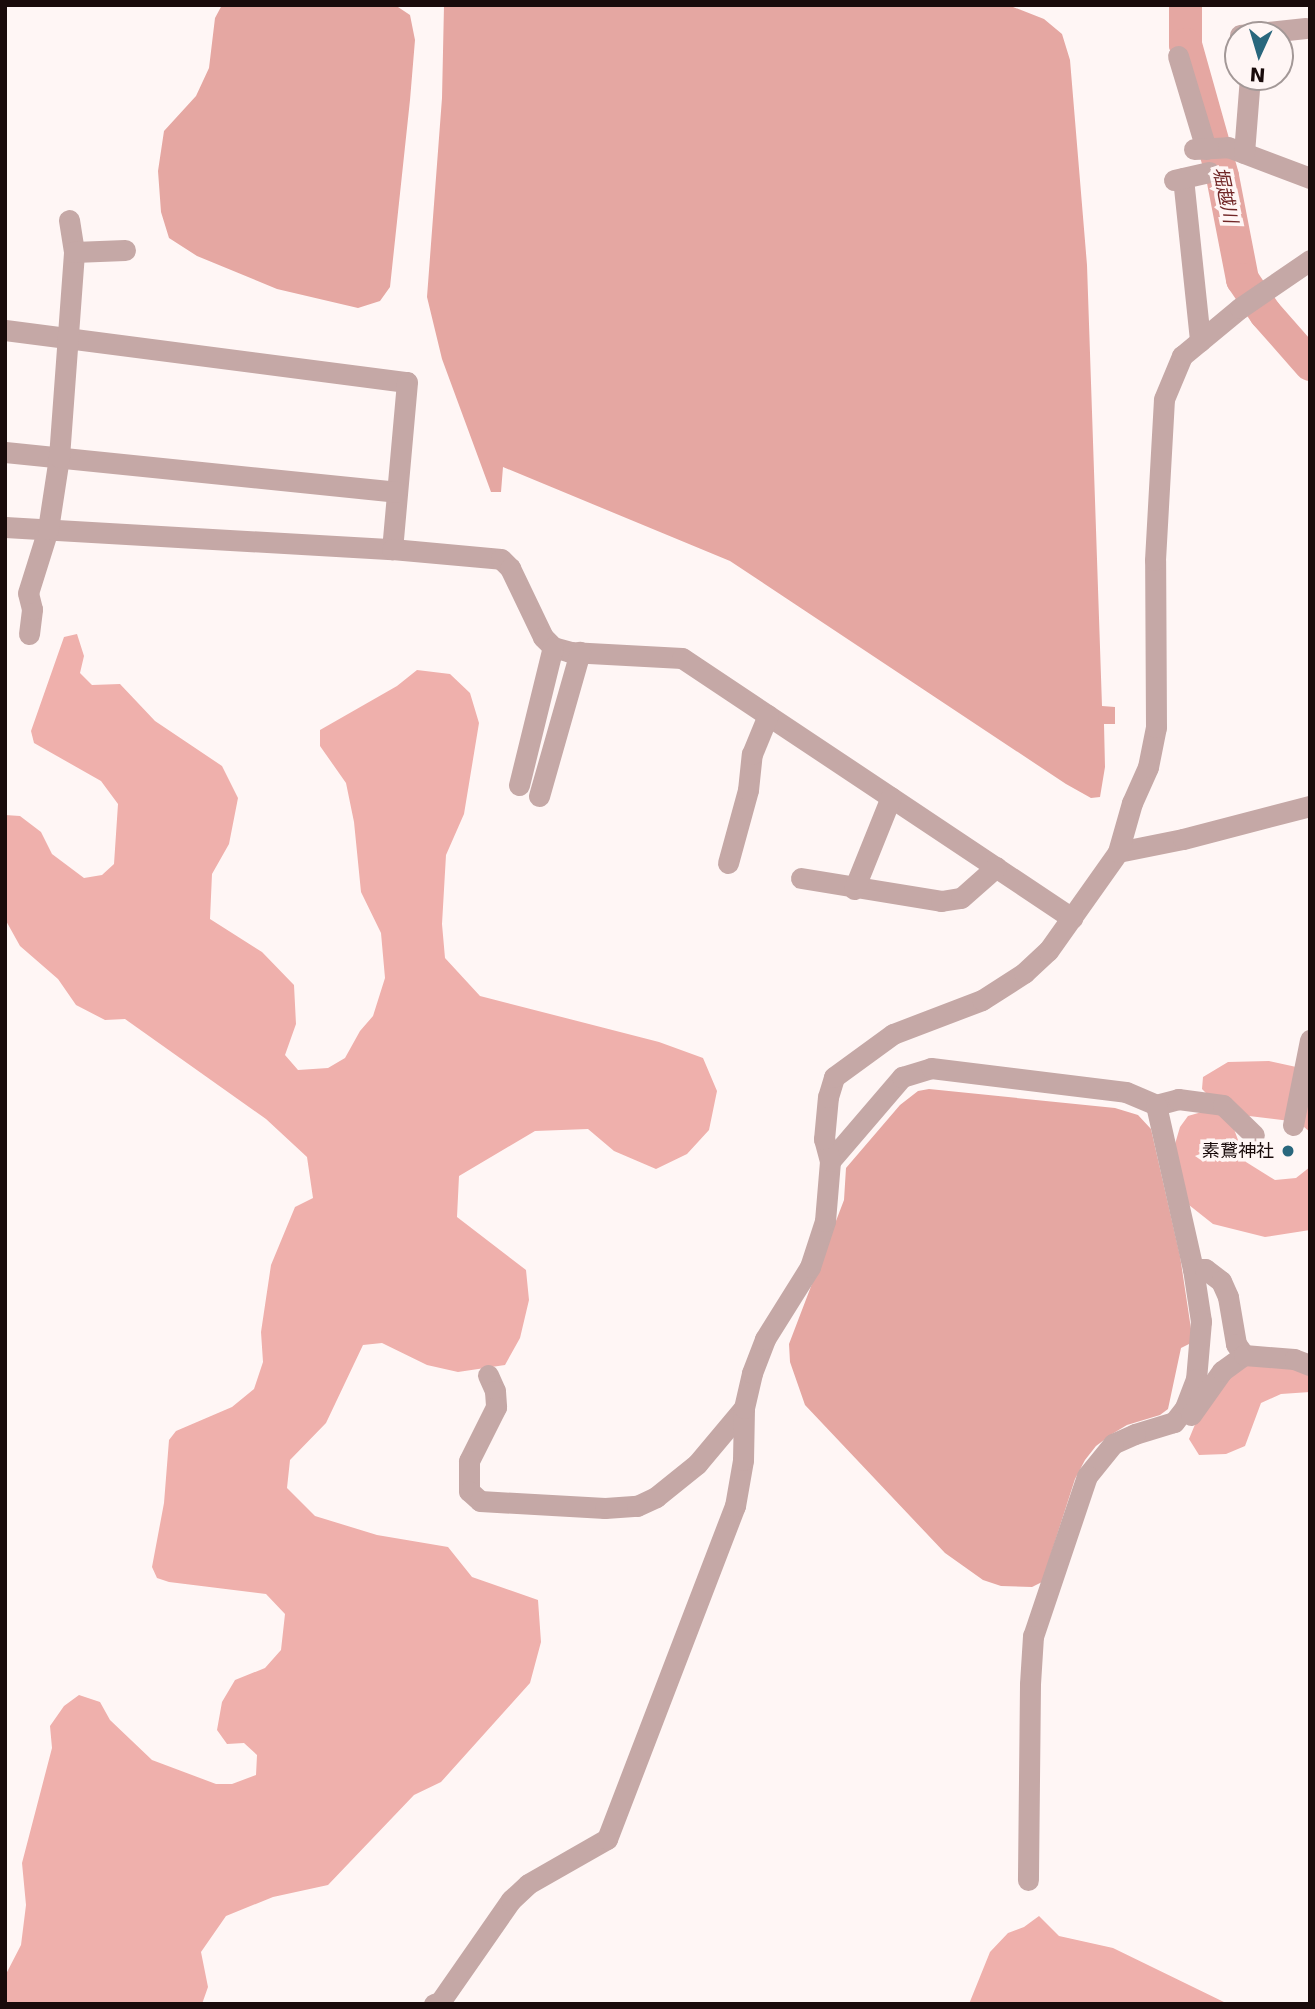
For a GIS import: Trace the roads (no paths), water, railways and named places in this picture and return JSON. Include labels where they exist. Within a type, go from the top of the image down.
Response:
[{"type":"street","points":[[1294,29],[1306,28]]},
{"type":"street","points":[[1178,56],[1200,149],[1228,147],[1310,178]]},
{"type":"street","points":[[1244,153],[1249,91]]},
{"type":"street","points":[[1200,341],[1179,179],[1209,172]]},
{"type":"street","points":[[29,634],[32,609],[28,593],[48,529],[59,457],[74,252],[69,220]]},
{"type":"street","points":[[74,252],[125,250]]},
{"type":"street","points":[[434,2004],[440,2003],[511,1900],[528,1884],[607,1839],[734,1506],[743,1460],[744,1408],[752,1373],[765,1339],[810,1267],[825,1222],[830,1161],[824,1139],[828,1097],[834,1077],[893,1034],[982,1000],[1024,973],[1048,951],[1118,852],[1132,803],[1148,767],[1156,727],[1155,560],[1164,399],[1182,356],[1240,308],[1310,260]]},
{"type":"street","points":[[5,330],[407,382],[392,549]]},
{"type":"street","points":[[5,452],[396,492]]},
{"type":"street","points":[[5,527],[392,549],[501,559],[510,568],[543,637],[553,647],[580,652],[682,658],[1072,918]]},
{"type":"street","points":[[519,785],[553,647]]},
{"type":"street","points":[[539,796],[580,652]]},
{"type":"street","points":[[728,863],[748,790],[752,754],[768,715]]},
{"type":"street","points":[[854,889],[891,797]]},
{"type":"street","points":[[1118,852],[1183,839],[1310,806]]},
{"type":"street","points":[[801,878],[854,889],[941,901],[961,898],[996,867]]},
{"type":"street","points":[[1293,1125],[1310,1040]]},
{"type":"street","points":[[830,1161],[902,1077],[931,1068],[1126,1092],[1156,1105],[1178,1099],[1223,1105],[1254,1135]]},
{"type":"street","points":[[1156,1105],[1193,1269],[1200,1321],[1200,1356],[1190,1397],[1174,1422]]},
{"type":"street","points":[[1193,1269],[1205,1269],[1221,1281],[1228,1297],[1236,1344],[1244,1355]]},
{"type":"street","points":[[1028,1880],[1033,1636],[1087,1476],[1114,1444],[1191,1415],[1222,1371],[1244,1355],[1294,1359],[1310,1365]]},
{"type":"street","points":[[488,1375],[495,1391],[496,1407],[469,1461],[469,1491],[480,1502],[605,1508],[637,1506],[656,1497],[697,1464],[744,1408]]},
{"type":"waterway","name":"堀越川","points":[[1185,5],[1185,44],[1222,176],[1242,279],[1265,313],[1310,364]]},
{"type":"place","name":"素鵞神社","points":[[1288,1151]]}]
